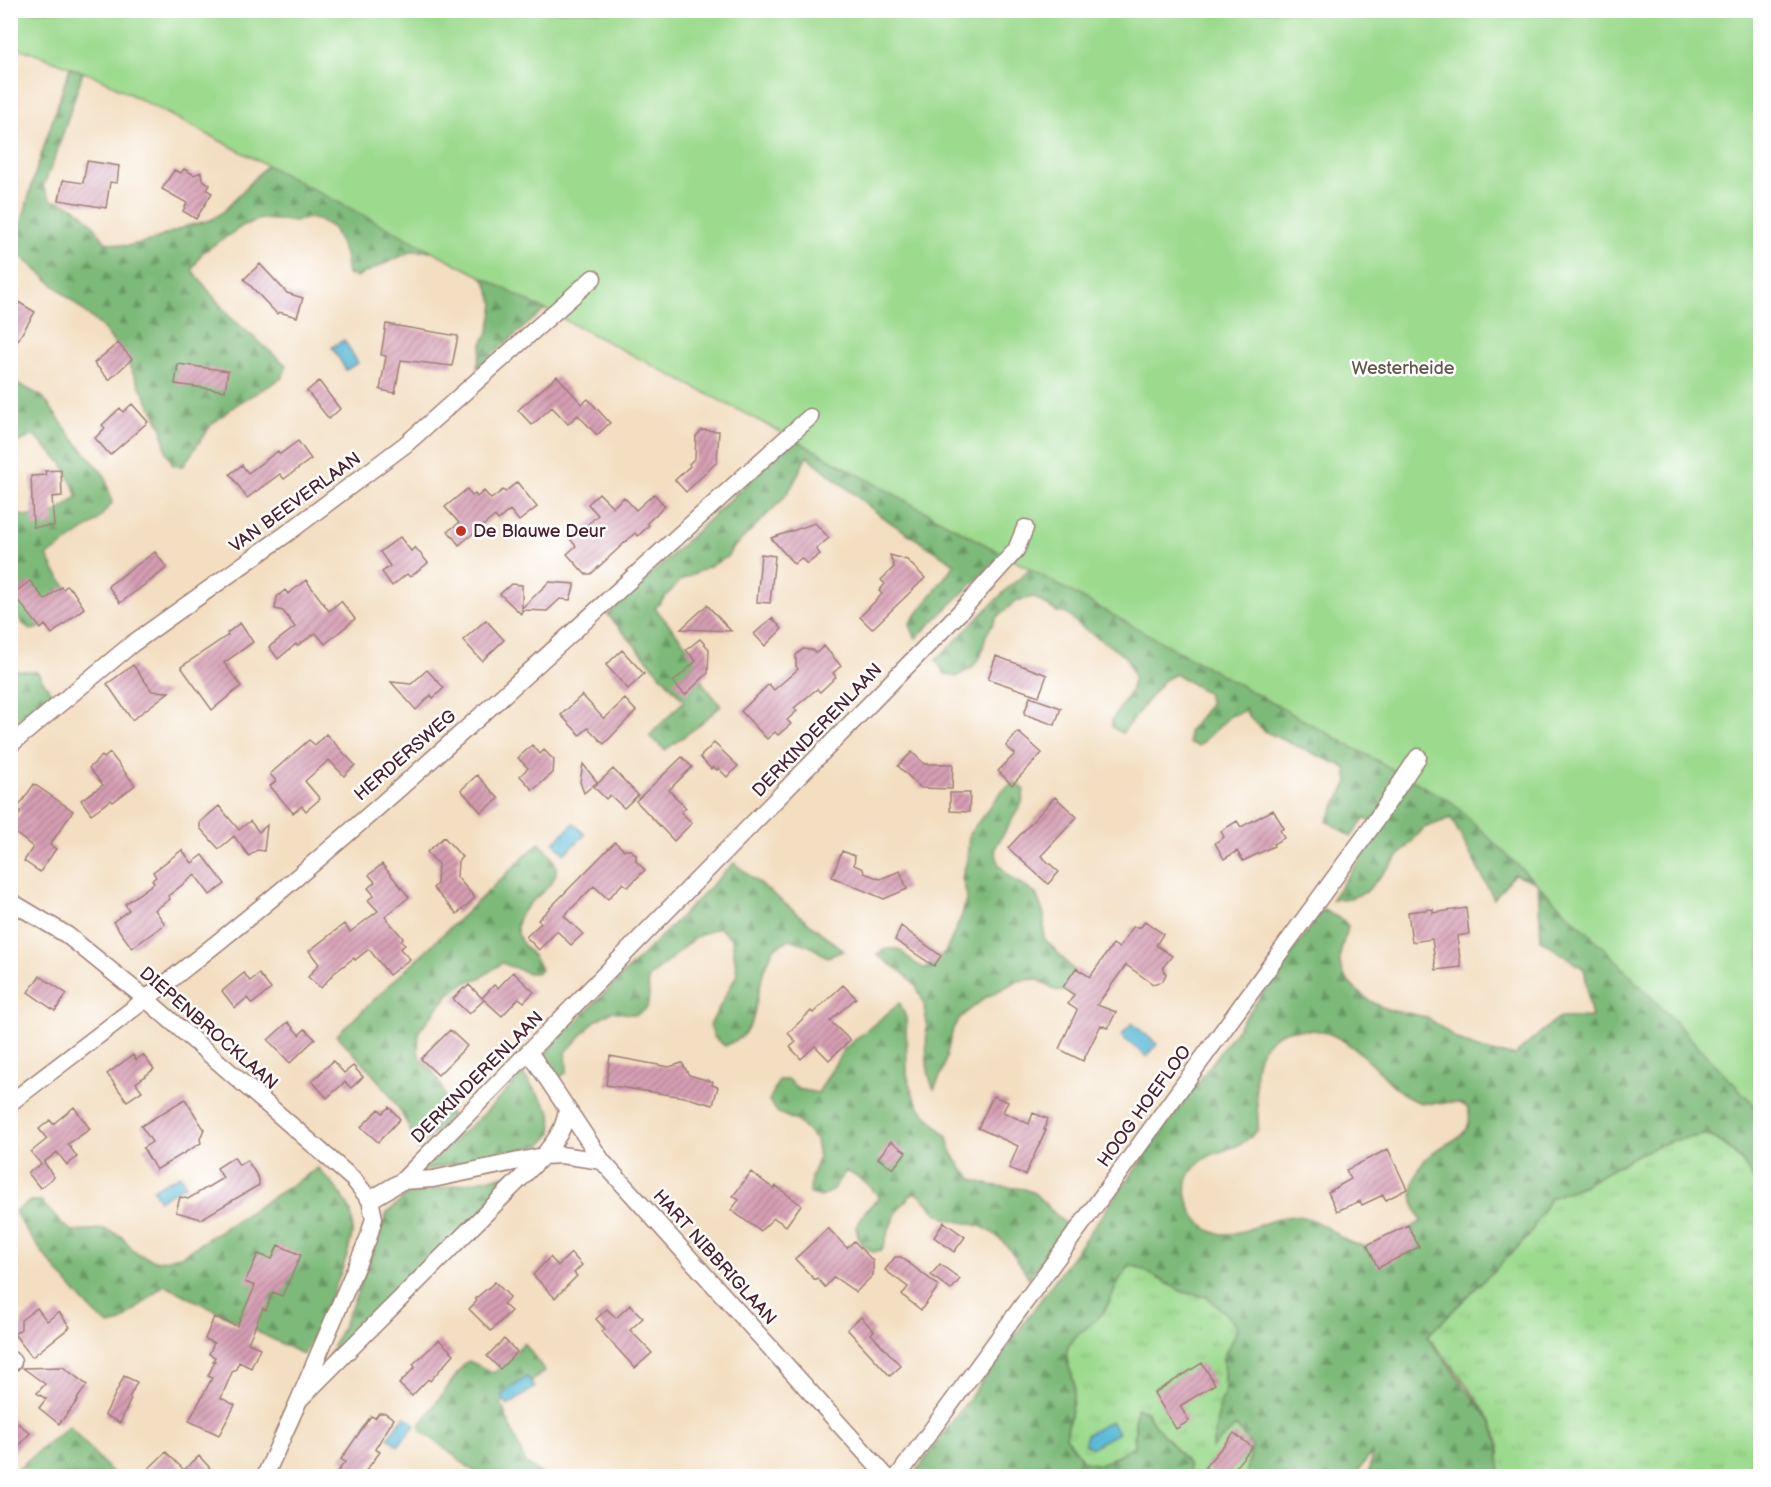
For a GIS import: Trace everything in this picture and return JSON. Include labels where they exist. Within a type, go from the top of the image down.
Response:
[{"type":"street","name":"VAN BEEVERLAAN","points":[[10,745],[132,644],[289,532],[406,444],[592,278]]},
{"type":"street","name":"HERDERSWEG","points":[[10,1103],[146,999],[289,884],[587,621],[810,417]]},
{"type":"street","name":"DERKINDERENLAAN","points":[[370,1200],[402,1181],[960,612],[1016,549],[1025,528]]},
{"type":"street","name":"HOOG HOEFLOO","points":[[898,1476],[1370,829],[1418,757]]},
{"type":"street","name":"DIEPENBROCKLAAN","points":[[10,901],[67,935],[146,999],[354,1180],[370,1200]]},
{"type":"street","name":"HART NIBBRIGLAAN","points":[[530,1053],[602,1161],[886,1476]]},
{"type":"street","points":[[299,1400],[543,1156],[559,1137],[566,1122],[567,1109]]},
{"type":"street","points":[[402,1181],[433,1179],[543,1156],[561,1155],[602,1161]]},
{"type":"street","points":[[270,1474],[368,1239],[374,1218],[370,1200]]},
{"type":"green space","name":"Westerheide","points":[[10,11],[1760,11],[1760,1111],[1609,953],[1452,802],[794,439],[97,77],[11,45]]},
{"type":"green space","points":[[70,67],[83,72],[43,187],[51,200],[69,205],[83,214],[105,242],[127,246],[150,241],[187,226],[211,220],[224,211],[267,165],[574,284],[477,368],[482,344],[489,330],[494,304],[482,276],[436,251],[412,251],[356,277],[348,274],[345,254],[333,228],[320,220],[260,219],[244,225],[202,253],[192,270],[229,316],[287,366],[282,378],[237,404],[211,425],[183,466],[173,465],[166,451],[162,428],[125,358],[103,328],[14,250],[35,174]]},
{"type":"green space","points":[[11,380],[43,397],[71,436],[105,476],[112,503],[96,522],[47,556],[67,588],[46,626],[31,630],[22,623],[11,606],[10,505],[19,515],[45,516],[64,508],[78,496],[62,463],[33,435],[11,446]]},
{"type":"green space","points":[[794,439],[1003,554],[916,638],[910,623],[955,564],[882,517],[807,456],[783,499],[733,548],[726,558],[681,580],[655,608],[696,657],[702,682],[721,706],[665,750],[649,736],[684,701],[608,615]]},
{"type":"green space","points":[[1031,569],[1452,802],[1542,879],[1760,1111],[1760,1193],[1751,1175],[1731,1149],[1704,1135],[1670,1141],[1638,1154],[1584,1185],[1550,1198],[1528,1237],[1427,1336],[1490,1420],[1498,1440],[1500,1476],[1368,1476],[1372,1452],[1355,1476],[1246,1476],[1252,1447],[1236,1426],[1212,1448],[1225,1390],[1223,1358],[1238,1327],[1207,1297],[1183,1292],[1138,1267],[1131,1266],[1121,1277],[1104,1311],[1077,1336],[1067,1350],[1066,1355],[1074,1386],[1066,1437],[1084,1462],[1101,1465],[1134,1446],[1136,1408],[1146,1411],[1154,1424],[1189,1465],[1190,1476],[913,1476],[1323,910],[1343,920],[1348,926],[1341,950],[1341,967],[1344,975],[1356,990],[1387,1009],[1427,1018],[1454,1037],[1475,1047],[1515,1055],[1553,1022],[1561,1018],[1592,1017],[1584,969],[1541,940],[1538,883],[1514,874],[1494,899],[1451,818],[1424,828],[1366,892],[1350,898],[1331,900],[1382,829],[1365,818],[1351,837],[1327,821],[1348,782],[1346,768],[1264,731],[1244,711],[1230,716],[1199,746],[1189,743],[1189,731],[1210,704],[1207,693],[1176,674],[1163,681],[1122,733],[1112,727],[1112,720],[1130,692],[1134,677],[1126,657],[1080,626],[1067,614],[1057,612],[1034,597],[1016,601],[997,617],[986,635],[981,656],[972,668],[956,677],[945,674],[936,660],[1009,587]],"holes":[[[1288,1030],[1316,1030],[1337,1037],[1360,1053],[1411,1099],[1427,1103],[1462,1104],[1468,1108],[1468,1125],[1465,1131],[1428,1156],[1417,1174],[1413,1187],[1413,1198],[1422,1221],[1382,1242],[1364,1245],[1351,1243],[1306,1217],[1288,1217],[1241,1231],[1222,1234],[1205,1227],[1192,1212],[1186,1192],[1190,1174],[1195,1167],[1206,1158],[1247,1140],[1258,1130],[1256,1087],[1258,1059],[1263,1047],[1273,1037]]]},
{"type":"green space","points":[[12,670],[37,672],[56,700],[10,736]]},
{"type":"green space","points":[[1014,782],[1024,789],[1022,803],[995,848],[998,863],[1007,875],[1036,894],[1044,915],[1044,938],[1081,978],[1077,998],[1069,992],[1055,990],[1037,979],[1017,981],[985,998],[962,1016],[953,1028],[943,1070],[934,1089],[927,1063],[925,1008],[921,996],[907,976],[877,955],[884,949],[899,949],[925,969],[946,951],[962,915],[967,896],[962,878],[967,860],[969,834],[1002,791]]},
{"type":"green space","points":[[539,843],[552,857],[556,869],[554,879],[520,915],[517,926],[523,944],[541,970],[537,973],[528,973],[502,963],[480,978],[467,982],[449,994],[419,1031],[418,1051],[421,1060],[433,1072],[441,1085],[451,1115],[418,1149],[394,1101],[337,1035]]},
{"type":"green space","points":[[734,863],[844,951],[827,957],[810,946],[790,939],[774,948],[763,973],[752,1022],[742,1037],[725,1046],[714,1037],[710,1025],[737,974],[732,939],[718,927],[694,938],[648,979],[647,1008],[635,1015],[612,1011],[595,1021],[566,1052],[567,1072],[558,1079],[542,1056]]},
{"type":"green space","points":[[900,1003],[906,1018],[907,1074],[912,1093],[920,1108],[947,1137],[951,1151],[962,1169],[974,1180],[989,1185],[1024,1189],[1034,1193],[1067,1226],[1029,1278],[999,1237],[982,1227],[944,1217],[916,1192],[898,1210],[882,1250],[873,1252],[860,1242],[856,1227],[866,1210],[879,1198],[869,1186],[846,1171],[832,1190],[822,1197],[810,1194],[811,1177],[819,1157],[816,1140],[797,1121],[778,1113],[769,1101],[779,1080],[789,1080],[798,1089],[818,1093],[844,1049]]},
{"type":"green space","points":[[523,1074],[551,1112],[552,1133],[541,1145],[416,1172],[483,1115]]},
{"type":"green space","points":[[1704,1135],[1731,1150],[1745,1166],[1760,1193],[1760,1476],[1500,1476],[1499,1444],[1494,1428],[1467,1386],[1427,1336],[1528,1237],[1550,1198],[1584,1185],[1638,1154],[1670,1141]]},
{"type":"green space","points":[[318,1168],[347,1203],[352,1217],[352,1231],[349,1248],[336,1286],[304,1355],[164,1285],[121,1322],[109,1325],[88,1306],[58,1272],[31,1237],[15,1211],[31,1201],[41,1201],[60,1222],[72,1231],[104,1229],[121,1236],[137,1254],[158,1261],[181,1256]]},
{"type":"green space","points":[[522,1172],[319,1378],[356,1296],[387,1213],[407,1195]]},
{"type":"green space","points":[[1131,1266],[1138,1267],[1183,1292],[1207,1297],[1238,1327],[1223,1358],[1225,1390],[1212,1447],[1235,1425],[1252,1447],[1246,1476],[1190,1476],[1189,1465],[1154,1424],[1146,1411],[1136,1408],[1134,1446],[1101,1465],[1084,1462],[1066,1437],[1074,1386],[1066,1355],[1067,1350],[1077,1336],[1104,1311],[1121,1277]]},
{"type":"green space","points":[[524,1343],[545,1371],[501,1404],[526,1464],[545,1476],[480,1476],[421,1430],[420,1425],[465,1363],[469,1361],[494,1373]]},
{"type":"green space","points":[[69,1426],[115,1476],[11,1476],[11,1474]]},
{"type":"water","points":[[344,340],[358,363],[346,370],[332,347]]},
{"type":"water","points":[[574,823],[585,835],[564,854],[554,842]]},
{"type":"water","points":[[1132,1023],[1157,1044],[1147,1057],[1121,1036]]},
{"type":"water","points":[[180,1175],[186,1185],[159,1200],[153,1189]]},
{"type":"water","points":[[527,1377],[535,1387],[508,1406],[501,1395]]},
{"type":"water","points":[[405,1416],[415,1425],[398,1446],[388,1437]]},
{"type":"water","points":[[1111,1421],[1118,1433],[1092,1447],[1085,1444],[1086,1435]]},
{"type":"building","points":[[87,161],[119,166],[117,183],[110,182],[106,208],[59,200],[63,180],[83,183]]},
{"type":"building","points":[[184,169],[194,175],[201,172],[202,179],[210,185],[207,190],[212,193],[196,219],[183,211],[187,203],[162,189],[174,170],[181,173]]},
{"type":"building","points":[[260,264],[287,293],[303,298],[297,317],[279,312],[277,314],[244,279]]},
{"type":"building","points":[[10,297],[35,312],[10,353]]},
{"type":"building","points":[[386,324],[458,336],[452,366],[401,360],[395,393],[380,390],[386,356],[381,355]]},
{"type":"building","points":[[118,343],[132,359],[109,380],[94,363]]},
{"type":"building","points":[[178,364],[228,371],[225,391],[175,384]]},
{"type":"building","points":[[557,376],[582,404],[588,399],[610,423],[597,435],[578,415],[568,424],[552,407],[532,425],[518,410]]},
{"type":"building","points":[[319,381],[340,409],[329,419],[307,391]]},
{"type":"building","points":[[132,404],[148,422],[110,455],[95,438],[105,428],[102,425],[120,408],[123,412]]},
{"type":"building","points":[[702,430],[719,431],[717,462],[686,492],[675,480],[695,458],[696,436]]},
{"type":"building","points":[[298,441],[311,459],[284,479],[280,474],[247,498],[230,474],[242,465],[248,473],[278,451],[280,454]]},
{"type":"building","points":[[61,470],[62,496],[52,497],[54,526],[33,527],[31,476],[46,475],[45,471]]},
{"type":"building","points":[[517,482],[537,507],[519,521],[510,510],[498,520],[495,516],[459,545],[448,531],[459,523],[445,507],[467,489],[472,496],[475,494],[477,497],[484,491],[491,499],[503,490],[505,492]]},
{"type":"building","points":[[599,493],[613,507],[624,497],[636,510],[654,494],[665,506],[647,523],[649,525],[638,536],[635,533],[591,574],[585,574],[567,554],[576,546],[571,540],[598,515],[588,504]]},
{"type":"building","points":[[815,523],[829,538],[816,549],[820,554],[807,564],[801,558],[794,564],[771,538]]},
{"type":"building","points":[[400,537],[411,551],[415,547],[428,563],[410,577],[407,574],[392,586],[382,572],[390,566],[380,552]]},
{"type":"building","points":[[155,552],[167,568],[120,603],[108,586]]},
{"type":"building","points":[[761,554],[775,556],[770,603],[757,602]]},
{"type":"building","points":[[890,555],[907,560],[925,578],[872,629],[860,617],[882,594],[879,591],[885,584],[881,580],[894,567]]},
{"type":"building","points":[[306,580],[329,611],[341,601],[355,619],[325,644],[316,633],[297,646],[296,644],[278,659],[269,647],[295,627],[283,611],[275,609],[277,597],[285,590],[288,594]]},
{"type":"building","points":[[30,581],[45,600],[61,587],[63,589],[67,586],[84,608],[52,634],[45,625],[41,629],[13,594]]},
{"type":"building","points":[[549,582],[575,584],[570,600],[560,599],[547,611],[522,610],[521,614],[500,594],[511,584],[522,585],[522,608]]},
{"type":"building","points":[[707,605],[731,631],[681,629]]},
{"type":"building","points":[[772,618],[782,629],[765,646],[754,634]]},
{"type":"building","points":[[486,620],[504,640],[482,661],[463,640]]},
{"type":"building","points":[[240,623],[253,642],[224,663],[241,686],[212,710],[181,667],[228,635],[227,633]]},
{"type":"building","points":[[700,639],[709,649],[708,673],[685,695],[673,682],[696,661],[686,650]]},
{"type":"building","points":[[824,646],[841,666],[833,673],[836,677],[820,692],[817,689],[794,708],[797,711],[787,720],[791,724],[778,735],[775,732],[767,739],[741,711],[769,684],[774,690],[798,669],[796,655],[803,649],[813,650],[816,653]]},
{"type":"building","points":[[622,650],[644,674],[628,689],[606,665]]},
{"type":"building","points":[[996,656],[1047,675],[1039,696],[988,679]]},
{"type":"building","points":[[133,665],[152,691],[169,692],[132,720],[107,684]]},
{"type":"building","points":[[427,670],[444,688],[433,698],[431,695],[416,710],[391,682],[411,684]]},
{"type":"building","points":[[582,695],[604,719],[625,699],[636,711],[604,744],[588,728],[580,735],[561,715]]},
{"type":"building","points":[[1030,697],[1061,708],[1055,725],[1024,714]]},
{"type":"building","points":[[1018,732],[1042,753],[1012,785],[998,771],[1015,754],[1006,746]]},
{"type":"building","points":[[326,734],[355,765],[344,776],[329,760],[305,781],[320,799],[306,811],[302,806],[293,813],[270,786],[276,781],[270,774],[309,740],[315,745]]},
{"type":"building","points":[[714,743],[738,766],[727,777],[718,768],[717,770],[713,767],[711,769],[700,757]]},
{"type":"building","points":[[532,745],[540,754],[544,750],[554,760],[553,773],[533,790],[520,776],[528,768],[518,758]]},
{"type":"building","points":[[912,752],[924,764],[953,764],[952,789],[921,788],[898,766]]},
{"type":"building","points":[[110,753],[135,785],[113,802],[111,800],[91,814],[81,800],[103,785],[89,768],[102,756],[104,758]]},
{"type":"building","points":[[682,757],[692,767],[669,790],[686,808],[681,812],[692,823],[674,841],[636,801]]},
{"type":"building","points":[[583,764],[597,782],[584,793],[580,782]]},
{"type":"building","points":[[613,769],[638,795],[624,808],[610,795],[606,799],[594,787]]},
{"type":"building","points":[[477,775],[499,799],[481,812],[461,790]]},
{"type":"building","points":[[34,784],[73,811],[50,845],[56,849],[40,872],[24,861],[33,847],[10,829],[21,812],[17,809]]},
{"type":"building","points":[[950,793],[970,793],[969,812],[950,811]]},
{"type":"building","points":[[1055,797],[1077,817],[1041,856],[1059,872],[1048,884],[1008,848]]},
{"type":"building","points":[[219,806],[239,830],[250,821],[259,832],[267,825],[264,851],[257,850],[249,856],[234,836],[219,849],[200,828],[200,822]]},
{"type":"building","points":[[1273,810],[1284,828],[1280,830],[1284,838],[1273,844],[1274,846],[1243,861],[1237,851],[1224,859],[1215,843],[1224,837],[1221,831],[1237,821],[1241,827]]},
{"type":"building","points":[[444,837],[462,857],[458,861],[457,877],[475,898],[457,914],[433,888],[437,884],[438,864],[427,852]]},
{"type":"building","points":[[615,842],[624,850],[631,850],[636,855],[636,861],[645,870],[628,887],[623,883],[608,899],[594,886],[564,916],[583,934],[571,945],[557,931],[539,950],[526,937],[541,923],[538,920]]},
{"type":"building","points":[[182,850],[192,863],[203,855],[225,884],[210,895],[195,875],[168,896],[170,899],[155,910],[165,924],[132,948],[113,922],[129,910],[125,904],[154,883],[152,880],[156,877],[153,872]]},
{"type":"building","points":[[842,851],[855,856],[854,865],[863,869],[864,873],[880,879],[900,871],[907,889],[884,899],[832,877]]},
{"type":"building","points":[[382,864],[409,897],[385,917],[403,938],[401,941],[405,945],[400,949],[410,959],[389,975],[369,949],[334,973],[321,988],[308,977],[319,964],[309,951],[344,924],[350,932],[378,911],[368,900],[374,895],[368,888],[375,882],[369,875]]},
{"type":"building","points":[[1466,908],[1469,934],[1457,936],[1461,967],[1436,970],[1432,939],[1412,942],[1408,912],[1433,909],[1433,913]]},
{"type":"building","points":[[1145,921],[1163,934],[1156,945],[1172,956],[1163,967],[1166,974],[1163,981],[1153,984],[1126,965],[1097,1005],[1116,1012],[1108,1028],[1101,1025],[1083,1061],[1059,1049],[1077,1010],[1068,1004],[1074,995],[1063,987],[1076,968],[1090,977],[1113,944],[1119,948],[1133,927],[1141,927]]},
{"type":"building","points":[[901,926],[941,956],[934,966],[895,940]]},
{"type":"building","points":[[513,972],[534,992],[524,1002],[519,998],[502,1016],[482,998],[494,985],[498,988]]},
{"type":"building","points":[[244,973],[250,981],[259,974],[271,989],[252,1004],[247,998],[235,1008],[222,991]]},
{"type":"building","points":[[40,976],[67,994],[55,1011],[28,992]]},
{"type":"building","points":[[469,985],[484,1000],[469,1014],[453,999]]},
{"type":"building","points":[[843,985],[856,998],[830,1021],[850,1040],[829,1060],[815,1046],[801,1059],[790,1047],[796,1042],[788,1033]]},
{"type":"building","points":[[288,1022],[299,1035],[305,1029],[315,1039],[290,1063],[268,1040]]},
{"type":"building","points":[[450,1030],[467,1046],[438,1075],[421,1059]]},
{"type":"building","points":[[133,1055],[136,1060],[143,1055],[154,1069],[136,1083],[142,1091],[127,1101],[107,1074]]},
{"type":"building","points":[[610,1056],[669,1067],[682,1063],[689,1075],[713,1082],[712,1085],[718,1087],[713,1105],[684,1097],[606,1085]]},
{"type":"building","points":[[333,1061],[344,1073],[353,1066],[363,1077],[351,1088],[345,1082],[327,1098],[312,1081]]},
{"type":"building","points":[[993,1096],[1008,1102],[1003,1112],[1029,1124],[1033,1113],[1048,1119],[1044,1130],[1046,1130],[1025,1175],[1009,1168],[1018,1146],[978,1128]]},
{"type":"building","points":[[185,1099],[204,1129],[200,1139],[201,1143],[156,1170],[143,1148],[152,1142],[141,1126]]},
{"type":"building","points":[[74,1107],[90,1129],[68,1144],[77,1157],[67,1165],[57,1152],[44,1162],[54,1177],[40,1188],[28,1173],[41,1164],[31,1152],[47,1139],[39,1129],[50,1120],[53,1124]]},
{"type":"building","points":[[389,1107],[400,1119],[378,1142],[361,1127],[379,1109],[383,1113]]},
{"type":"building","points":[[891,1141],[906,1152],[893,1169],[878,1158]]},
{"type":"building","points":[[1388,1149],[1407,1189],[1386,1200],[1383,1195],[1362,1205],[1360,1201],[1337,1211],[1328,1192],[1351,1179],[1346,1170]]},
{"type":"building","points":[[234,1157],[239,1165],[247,1160],[259,1179],[259,1185],[201,1219],[176,1212],[180,1197],[188,1199],[223,1178],[217,1168]]},
{"type":"building","points":[[751,1172],[774,1189],[776,1186],[801,1205],[786,1226],[774,1218],[760,1231],[731,1210],[739,1200],[733,1196]]},
{"type":"building","points":[[944,1222],[965,1237],[954,1252],[934,1237]]},
{"type":"building","points":[[1408,1225],[1419,1247],[1378,1268],[1367,1245]]},
{"type":"building","points":[[828,1228],[847,1248],[854,1241],[873,1261],[873,1275],[856,1292],[834,1277],[825,1287],[795,1259]]},
{"type":"building","points":[[278,1245],[301,1255],[282,1296],[273,1292],[266,1310],[263,1308],[248,1343],[260,1348],[251,1368],[239,1362],[235,1371],[233,1370],[221,1398],[235,1405],[219,1435],[189,1421],[212,1378],[208,1376],[215,1357],[209,1354],[214,1343],[205,1339],[214,1317],[237,1326],[255,1286],[245,1282],[258,1254],[272,1259]]},
{"type":"building","points":[[571,1253],[582,1265],[574,1273],[577,1276],[555,1298],[533,1275],[550,1257],[558,1266]]},
{"type":"building","points":[[895,1257],[901,1257],[939,1286],[921,1310],[902,1295],[908,1287],[885,1270]]},
{"type":"building","points":[[940,1264],[960,1279],[951,1290],[931,1275]]},
{"type":"building","points":[[495,1282],[510,1297],[503,1304],[511,1311],[491,1331],[469,1309],[477,1301],[475,1299]]},
{"type":"building","points":[[630,1305],[643,1318],[630,1330],[652,1353],[635,1368],[602,1332],[605,1329],[596,1319],[607,1309],[616,1318]]},
{"type":"building","points":[[37,1308],[47,1321],[59,1312],[70,1327],[32,1357],[14,1334],[21,1329],[21,1320]]},
{"type":"building","points":[[861,1317],[874,1331],[871,1334],[901,1366],[890,1376],[847,1329]]},
{"type":"building","points":[[504,1339],[517,1352],[500,1369],[487,1356]]},
{"type":"building","points":[[439,1340],[454,1354],[430,1381],[428,1379],[412,1396],[399,1384],[415,1367],[413,1364]]},
{"type":"building","points":[[1202,1363],[1215,1384],[1180,1406],[1189,1421],[1176,1429],[1154,1393]]},
{"type":"building","points":[[63,1367],[87,1385],[59,1424],[39,1408],[46,1399],[37,1393],[45,1384],[23,1368]]},
{"type":"building","points":[[124,1376],[137,1382],[120,1423],[105,1415]]},
{"type":"building","points":[[379,1413],[385,1413],[394,1419],[375,1449],[380,1452],[362,1476],[334,1476],[345,1462],[341,1459],[371,1416],[375,1418]]},
{"type":"building","points":[[10,1417],[30,1433],[10,1456]]},
{"type":"building","points":[[1234,1433],[1252,1447],[1228,1476],[1216,1476],[1205,1467]]},
{"type":"building","points":[[166,1452],[184,1470],[199,1456],[210,1468],[201,1476],[141,1476]]},
{"type":"place","name":"De Blauwe Deur","points":[[461,531]]}]
